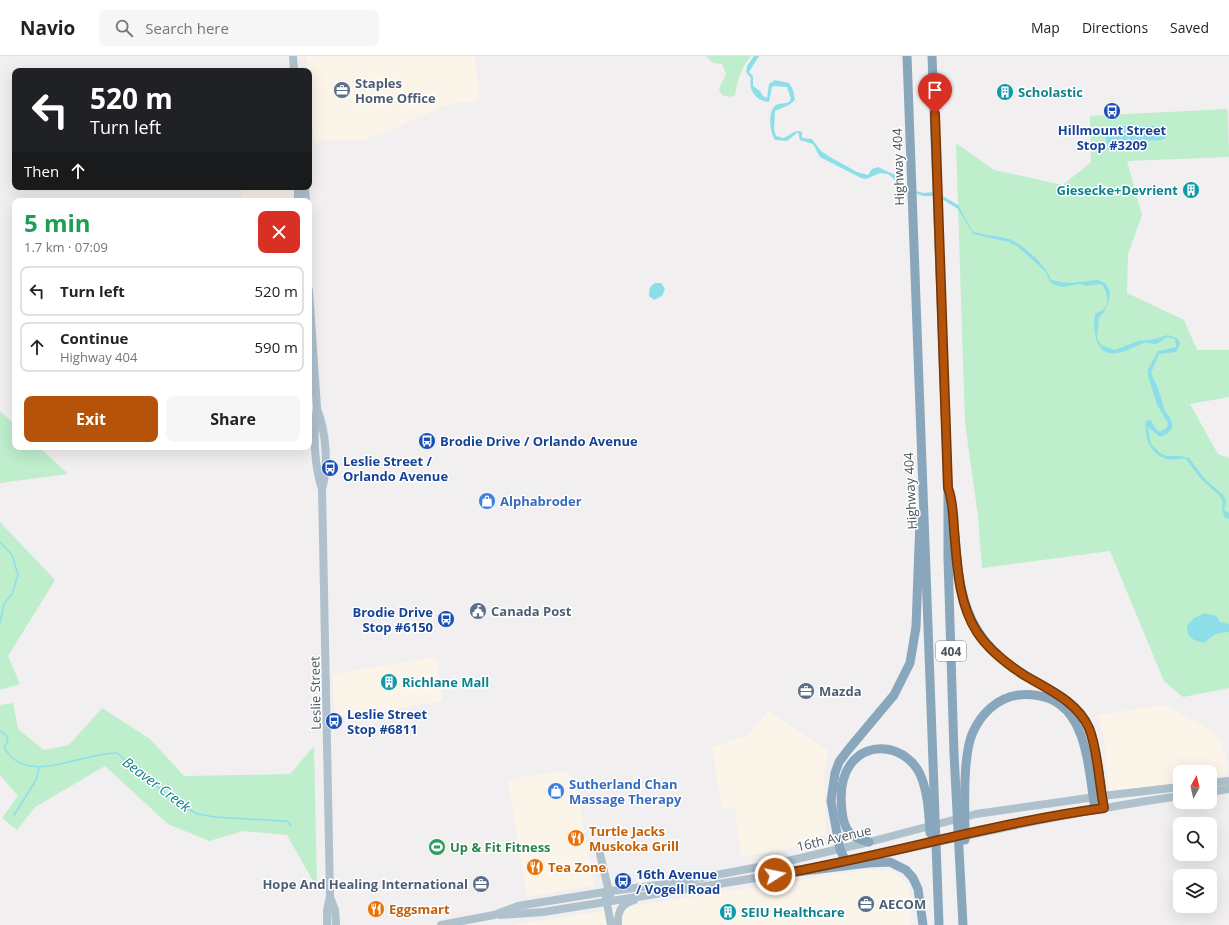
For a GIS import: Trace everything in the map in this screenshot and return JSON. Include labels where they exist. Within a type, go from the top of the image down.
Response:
[{"type":"highway","name":"Highway 404","points":[[907,56],[922,507],[928,601],[932,813]]},
{"type":"highway","name":"404","points":[[932,56],[948,488],[948,558],[962,813]]},
{"type":"highway","points":[[948,488],[952,498],[957,563],[964,605],[977,632],[995,652],[1012,667],[1060,697],[1080,713],[1090,734],[1099,809]]},
{"type":"highway","points":[[846,862],[840,849],[831,801],[835,773],[839,762],[901,684],[913,652],[916,627],[919,523],[922,507]]},
{"type":"highway","points":[[963,925],[962,813],[967,756],[972,733],[981,717],[990,707],[1014,696],[1029,694],[1045,697],[1064,708],[1072,716],[1080,730],[1097,796]]},
{"type":"highway","points":[[869,842],[857,840],[851,835],[844,825],[841,795],[844,777],[851,764],[859,756],[869,750],[882,748],[896,751],[908,758],[920,773],[932,813],[934,851],[937,867],[939,925]]},
{"type":"highway","points":[[788,873],[868,863],[890,862],[906,870],[914,878],[918,889],[923,925]]},
{"type":"main road","points":[[293,56],[294,68]]},
{"type":"main road","name":"Leslie Street","points":[[312,334],[317,408],[323,422],[324,429],[325,477],[322,489],[330,896],[327,910],[327,925]]},
{"type":"main road","points":[[1217,782],[1229,781]]},
{"type":"main road","name":"16th Avenue","points":[[441,925],[494,915],[524,914],[608,895],[745,870],[869,842],[976,814],[1097,796],[1173,788]]},
{"type":"main road","points":[[1217,791],[1229,789]]},
{"type":"main road","name":"16th Avenue","points":[[494,915],[518,906],[608,895],[651,894],[788,873],[846,862],[997,828],[1173,797]]},
{"type":"main road","points":[[600,854],[608,895],[611,925]]},
{"type":"main road","points":[[618,925],[618,913],[624,905],[651,894]]},
{"type":"main road","name":"Leslie Street","points":[[330,896],[335,910],[336,925]]},
{"type":"shaded area","points":[[306,56],[475,56],[479,100],[446,105],[395,128],[363,140],[314,141],[312,122],[312,68],[307,68]]},
{"type":"shaded area","points":[[240,190],[293,190],[294,198],[242,198]]},
{"type":"shaded area","points":[[436,657],[443,701],[335,719],[333,674]]},
{"type":"shaded area","points":[[1164,705],[1211,730],[1221,742],[1229,769],[1224,776],[1217,778],[1217,765],[1173,765],[1173,784],[1109,794],[1104,738],[1096,715]]},
{"type":"shaded area","points":[[768,711],[828,751],[824,774],[826,833],[799,847],[741,857],[735,807],[722,809],[712,747],[747,736]]},
{"type":"shaded area","points":[[564,772],[574,777],[576,782],[594,885],[527,897],[508,782],[524,776]]},
{"type":"shaded area","points":[[864,870],[892,871],[909,886],[910,925],[513,925]]},
{"type":"green space","points":[[706,56],[751,56],[740,74],[735,95],[731,97],[722,95],[719,89],[726,74],[722,64],[713,63]]},
{"type":"green space","points":[[1226,109],[1228,111],[1229,157],[1127,161],[1142,215],[1128,254],[1127,293],[1184,320],[1197,350],[1229,350],[1229,397],[1190,404],[1218,454],[1229,458],[1229,688],[1183,697],[1164,681],[1110,551],[982,568],[978,516],[965,423],[956,143],[994,170],[1063,185],[1091,162],[1090,116]]},
{"type":"green space","points":[[0,411],[12,422],[12,450],[42,450],[68,474],[0,483]]},
{"type":"green space","points":[[0,522],[55,580],[8,656],[20,684],[0,690]]},
{"type":"green space","points":[[13,703],[18,729],[44,750],[69,745],[102,708],[150,739],[184,776],[290,774],[314,746],[317,888],[287,835],[243,831],[209,841],[168,824],[105,766],[35,807],[17,830],[2,818],[18,796],[0,775],[0,705]]},
{"type":"water","points":[[754,56],[759,56],[749,72],[753,76],[753,86],[760,91],[763,96],[767,98],[769,84],[775,80],[789,83],[793,90],[795,100],[789,105],[775,111],[774,129],[776,136],[783,138],[797,131],[802,132],[802,138],[812,139],[821,151],[857,172],[868,175],[872,169],[878,167],[895,175],[909,189],[923,193],[936,192],[958,205],[972,231],[1009,239],[1027,250],[1045,268],[1051,280],[1068,283],[1098,280],[1106,284],[1110,292],[1109,301],[1104,312],[1099,318],[1097,338],[1101,345],[1115,350],[1138,341],[1155,339],[1168,335],[1178,339],[1180,344],[1176,352],[1159,354],[1151,373],[1158,388],[1165,411],[1170,418],[1173,427],[1167,434],[1160,437],[1148,427],[1151,444],[1159,452],[1166,456],[1180,456],[1189,458],[1204,478],[1223,495],[1226,501],[1224,510],[1229,513],[1229,519],[1225,518],[1222,510],[1223,502],[1219,495],[1201,479],[1186,459],[1183,458],[1174,460],[1160,456],[1154,451],[1147,438],[1145,430],[1146,421],[1151,420],[1155,428],[1160,432],[1167,427],[1168,423],[1157,405],[1148,376],[1148,369],[1158,351],[1176,347],[1175,339],[1167,337],[1156,344],[1144,343],[1117,353],[1109,353],[1104,351],[1099,346],[1094,327],[1095,314],[1104,309],[1108,300],[1103,285],[1099,284],[1087,286],[1079,284],[1063,287],[1055,285],[1050,282],[1046,272],[1018,247],[1009,242],[973,234],[958,209],[937,196],[923,196],[907,190],[888,174],[880,173],[866,179],[861,178],[820,157],[813,144],[800,140],[798,132],[787,141],[775,140],[770,122],[771,112],[776,105],[789,102],[791,99],[787,87],[772,87],[769,102],[761,100],[754,94],[750,83],[751,78],[746,72],[747,66]]},
{"type":"water","points":[[1155,126],[1164,130],[1166,138],[1155,141],[1135,140],[1108,150],[1105,133],[1113,127]]},
{"type":"water","points":[[655,283],[661,283],[665,289],[662,296],[654,300],[649,296],[649,294],[651,287]]},
{"type":"water","points":[[1204,613],[1216,616],[1220,622],[1229,624],[1229,632],[1215,634],[1204,643],[1194,640],[1188,635],[1187,626],[1194,618]]},
{"type":"waterway","name":"Beaver Creek","points":[[0,542],[12,555],[18,575],[12,594],[4,604],[0,623]]},
{"type":"waterway","name":"Beaver Creek","points":[[0,731],[6,735],[8,742],[4,747],[14,759],[26,765],[40,767],[56,765],[103,754],[117,753],[171,798],[197,814],[215,817],[287,821],[291,826]]},
{"type":"waterway","points":[[14,815],[36,780],[39,768]]},
{"type":"place","name":"Staples Home Office","points":[[342,90]]},
{"type":"place","name":"Scholastic","points":[[1005,92]]},
{"type":"place","name":"Hillmount Street Stop #3209","points":[[1112,111]]},
{"type":"place","name":"Giesecke+Devrient","points":[[1191,190]]},
{"type":"place","name":"Brodie Drive / Orlando Avenue","points":[[427,441]]},
{"type":"place","name":"Leslie Street / Orlando Avenue","points":[[330,468]]},
{"type":"place","name":"Alphabroder","points":[[487,501]]},
{"type":"place","name":"Canada Post","points":[[478,611]]},
{"type":"place","name":"Brodie Drive Stop #6150","points":[[446,619]]},
{"type":"place","name":"Richlane Mall","points":[[389,682]]},
{"type":"place","name":"Mazda","points":[[806,691]]},
{"type":"place","name":"Leslie Street Stop #6811","points":[[334,721]]},
{"type":"place","name":"Sutherland Chan Massage Therapy","points":[[556,791]]},
{"type":"place","name":"Turtle Jacks Muskoka Grill","points":[[576,838]]},
{"type":"place","name":"Up & Fit Fitness","points":[[437,847]]},
{"type":"place","name":"Tea Zone","points":[[535,867]]},
{"type":"place","name":"16th Avenue / Vogell Road","points":[[623,881]]},
{"type":"place","name":"Hope And Healing International","points":[[481,884]]},
{"type":"place","name":"AECOM","points":[[866,904]]},
{"type":"place","name":"Eggsmart","points":[[376,909]]},
{"type":"place","name":"SEIU Healthcare","points":[[728,912]]},
{"type":"route","points":[[775,875],[846,862],[997,828],[1104,808],[1089,728],[1080,713],[1060,697],[1012,667],[995,652],[977,632],[964,605],[957,563],[952,498],[948,488],[937,222],[935,114]]}]
